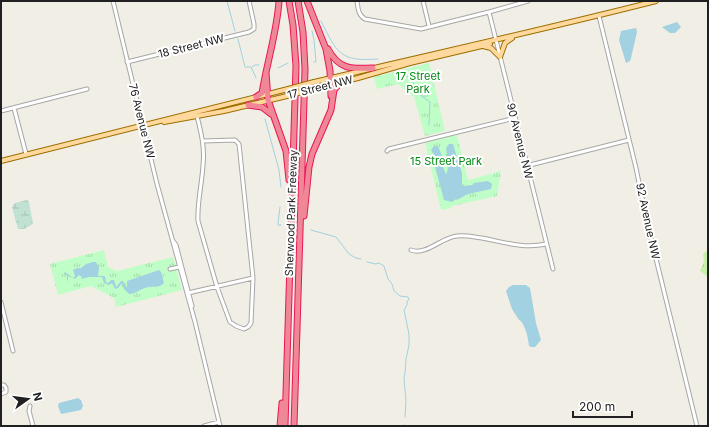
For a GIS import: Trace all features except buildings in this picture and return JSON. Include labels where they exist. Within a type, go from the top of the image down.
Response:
[{"type":"highway","points":[[256,97],[262,92],[276,25],[279,1]]},
{"type":"highway","name":"Sherwood Park Freeway","points":[[285,426],[296,66],[294,32],[289,1]]},
{"type":"highway","name":"Sherwood Park Freeway","points":[[294,426],[305,57],[298,1]]},
{"type":"highway","points":[[307,1],[332,56],[342,65],[354,69],[373,68]]},
{"type":"highway","points":[[324,41],[329,60],[331,78],[331,102],[328,117]]},
{"type":"highway","points":[[266,72],[268,100],[288,158],[291,235]]},
{"type":"highway","points":[[300,238],[304,220],[309,167],[314,149],[331,110],[334,90],[340,83]]},
{"type":"highway","points":[[248,105],[265,108],[277,126]]},
{"type":"highway","points":[[280,426],[286,382]]},
{"type":"highway","points":[[295,395],[298,407],[298,426]]},
{"type":"main road","name":"17 Street NW","points":[[1,161],[314,82],[599,16],[656,1]]},
{"type":"main road","points":[[483,46],[491,48],[500,56],[505,43],[514,36]]},
{"type":"main road","name":"17 Street NW","points":[[142,126],[197,116],[287,96],[410,63],[492,44],[496,40]]},
{"type":"street","name":"76 Avenue NW","points":[[113,1],[142,126],[174,241],[179,267],[188,293]]},
{"type":"street","name":"18 Street NW","points":[[128,62],[249,32],[254,28],[254,24],[249,1]]},
{"type":"street","points":[[357,1],[360,14],[365,19],[418,28],[489,12],[528,1]]},
{"type":"street","points":[[423,1],[429,26]]},
{"type":"street","name":"90 Avenue NW","points":[[489,12],[526,166],[553,269]]},
{"type":"street","name":"92 Avenue NW","points":[[599,16],[636,168],[646,222],[697,426]]},
{"type":"street","points":[[1,111],[88,89]]},
{"type":"street","points":[[14,108],[26,154]]},
{"type":"street","points":[[197,116],[203,141],[203,164],[197,210],[198,221],[217,287],[230,322],[244,329],[250,324],[253,278],[239,144],[237,141],[203,141]]},
{"type":"street","points":[[387,151],[390,148],[515,118]]},
{"type":"street","points":[[526,166],[629,140]]},
{"type":"street","points":[[411,250],[417,251],[429,248],[446,238],[459,235],[527,246],[546,244]]},
{"type":"street","name":"76 Avenue NW","points":[[174,241],[176,244],[219,424]]},
{"type":"street","points":[[170,269],[179,267]]},
{"type":"street","points":[[188,293],[253,278]]},
{"type":"street","points":[[1,302],[13,351]]},
{"type":"street","points":[[1,385],[4,385],[6,392],[1,394]]},
{"type":"street","points":[[30,406],[29,411],[33,426]]},
{"type":"street","points":[[204,426],[219,424]]},
{"type":"green space","name":"17 Street Park","points":[[429,63],[445,131],[425,136],[414,97],[398,84],[377,89],[374,77]]},
{"type":"green space","name":"15 Street Park","points":[[457,135],[468,180],[501,171],[497,196],[452,206],[452,208],[441,210],[425,143]]},
{"type":"green space","points":[[27,200],[29,202],[33,224],[24,229],[18,229],[12,207],[15,203]]},
{"type":"green space","points":[[104,250],[108,267],[117,271],[173,257],[182,290],[116,307],[114,298],[91,286],[58,295],[50,264]]},
{"type":"green space","points":[[708,250],[708,277],[700,271],[704,262],[703,254]]},
{"type":"water","points":[[677,22],[681,27],[675,33],[670,33],[662,27]]},
{"type":"water","points":[[636,28],[637,32],[631,58],[630,61],[626,63],[619,40],[621,31]]},
{"type":"water","points":[[449,144],[453,144],[462,173],[462,185],[472,185],[474,183],[488,181],[492,184],[491,189],[468,194],[452,202],[444,200],[435,167],[437,164],[442,165],[446,174],[448,168],[444,162],[436,159],[431,150],[434,146],[438,146],[442,156],[446,158],[446,148]]},
{"type":"water","points":[[96,262],[99,268],[98,276],[105,276],[106,282],[108,283],[111,280],[114,280],[116,287],[121,281],[123,281],[127,288],[127,281],[159,270],[164,283],[160,286],[148,287],[129,294],[124,289],[122,283],[115,289],[112,283],[109,285],[104,283],[102,277],[81,279],[82,277],[79,275],[75,279],[68,276],[68,281],[67,280],[67,275],[64,274],[65,272],[73,278],[75,276],[73,270]]},
{"type":"water","points":[[513,285],[526,285],[530,288],[536,323],[541,340],[535,347],[529,346],[524,326],[512,309],[506,291]]},
{"type":"water","points":[[78,398],[81,400],[83,406],[81,410],[61,414],[58,406],[59,403]]},
{"type":"waterway","points":[[227,1],[235,31]]},
{"type":"waterway","points":[[321,21],[331,41],[341,53],[347,57],[355,59],[378,59]]},
{"type":"waterway","points":[[312,31],[316,62],[314,62]]},
{"type":"waterway","points":[[238,39],[245,67],[251,67],[256,78]]},
{"type":"waterway","points":[[278,68],[288,63]]},
{"type":"waterway","points":[[252,67],[259,65]]},
{"type":"waterway","points":[[396,71],[412,79],[416,92],[430,102],[429,125]]},
{"type":"waterway","points":[[265,119],[279,170],[281,187]]},
{"type":"waterway","points":[[280,207],[278,225],[281,225]]},
{"type":"waterway","points":[[311,230],[336,237],[349,254],[361,259]]},
{"type":"waterway","points":[[367,262],[376,264],[379,263],[384,266],[394,291],[400,296],[408,297],[409,299],[404,310],[409,334],[409,345],[404,378],[406,401],[405,417]]}]
